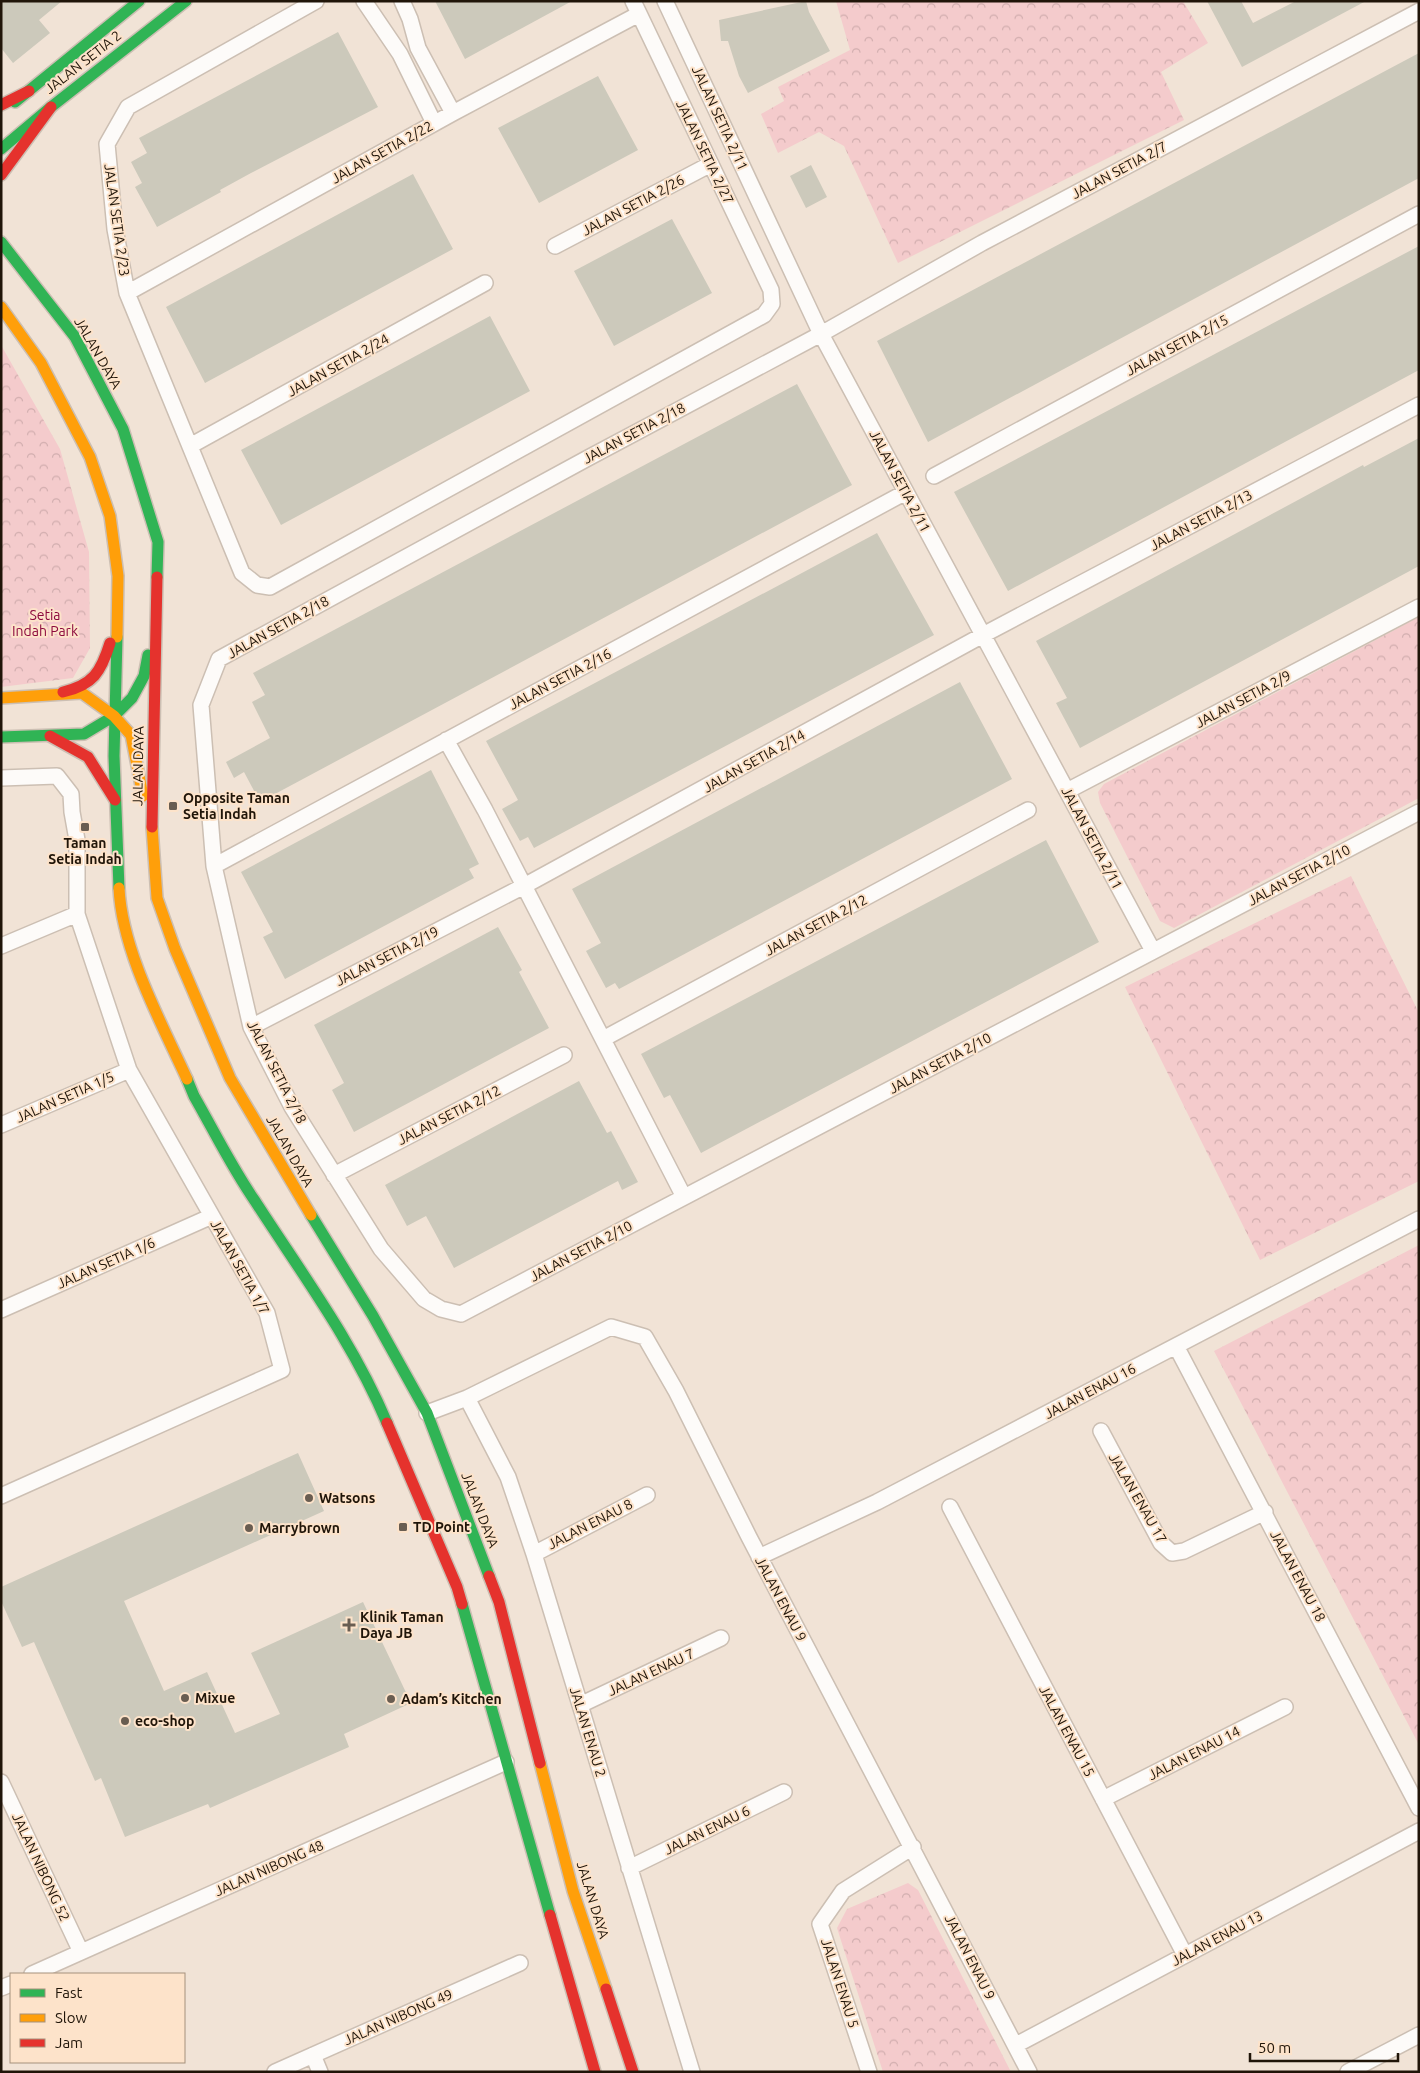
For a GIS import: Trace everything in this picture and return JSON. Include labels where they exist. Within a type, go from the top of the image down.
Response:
[{"type":"main road","name":"JALAN SETIA 2","points":[[1,114],[139,1]]},
{"type":"main road","name":"JALAN SETIA 2","points":[[1,149],[51,107],[186,1]]},
{"type":"main road","points":[[1,105],[29,91]]},
{"type":"main road","points":[[1,175],[51,107]]},
{"type":"main road","points":[[1,234],[11,253]]},
{"type":"main road","name":"JALAN DAYA","points":[[1,242],[75,337],[123,429],[158,542],[152,844],[157,898],[175,949],[230,1078],[289,1180],[373,1316],[426,1413],[499,1602],[573,1890],[633,2072]]},
{"type":"main road","name":"JALAN DAYA","points":[[1,307],[41,363],[67,410],[90,457],[110,516],[118,576],[114,716],[120,903],[136,964],[194,1096],[253,1199],[340,1329],[385,1417],[457,1587],[595,2072]]},
{"type":"main road","points":[[1,737],[84,734],[114,716],[132,698],[144,676],[157,612]]},
{"type":"main road","points":[[46,695],[79,689],[95,678],[105,663],[117,617]]},
{"type":"main road","points":[[1,698],[82,693],[114,716],[132,735],[152,844]]},
{"type":"main road","points":[[48,734],[88,757],[117,804]]},
{"type":"street","name":"JALAN SETIA 2/23","points":[[256,585],[242,573],[127,293],[115,229],[107,144],[128,107],[316,1]]},
{"type":"street","points":[[364,1],[400,54],[434,123]]},
{"type":"street","points":[[402,1],[410,19],[418,48],[453,113]]},
{"type":"street","name":"JALAN SETIA 2/11","points":[[666,1],[821,334],[1153,951]]},
{"type":"street","name":"JALAN SETIA 2/22","points":[[127,293],[453,113],[636,8]]},
{"type":"street","name":"JALAN SETIA 2/27","points":[[256,585],[270,587],[764,315],[772,304],[772,290],[636,8]]},
{"type":"street","name":"JALAN SETIA 2/7","points":[[821,334],[982,243],[1419,11]]},
{"type":"street","name":"JALAN SETIA 2/26","points":[[554,246],[711,164]]},
{"type":"street","name":"JALAN SETIA 2/15","points":[[934,476],[1419,214]]},
{"type":"street","name":"JALAN SETIA 2/24","points":[[190,446],[485,284]]},
{"type":"street","name":"JALAN SETIA 2/18","points":[[461,1314],[441,1309],[424,1299],[381,1249],[292,1107],[251,1026],[214,866],[201,705],[219,659],[588,458],[821,334]]},
{"type":"street","name":"JALAN SETIA 2/13","points":[[983,636],[1419,405]]},
{"type":"street","name":"JALAN SETIA 2/16","points":[[214,866],[906,492]]},
{"type":"street","name":"JALAN SETIA 2/9","points":[[1067,791],[1419,607]]},
{"type":"street","name":"JALAN SETIA 2/14","points":[[524,886],[983,636]]},
{"type":"street","points":[[446,740],[524,886],[684,1197]]},
{"type":"street","name":"JALAN SETIA 1/7","points":[[1,778],[57,776],[71,794],[77,840],[77,914],[129,1070],[267,1313],[282,1370],[1,1496]]},
{"type":"street","name":"JALAN SETIA 2/12","points":[[603,1039],[1028,810]]},
{"type":"street","name":"JALAN SETIA 2/10","points":[[461,1314],[1419,812]]},
{"type":"street","name":"JALAN SETIA 2/19","points":[[251,1026],[524,886]]},
{"type":"street","points":[[1,946],[77,914]]},
{"type":"street","name":"JALAN SETIA 2/12","points":[[334,1175],[564,1055]]},
{"type":"street","name":"JALAN SETIA 1/5","points":[[1,1125],[129,1070]]},
{"type":"street","name":"JALAN SETIA 1/6","points":[[1,1310],[212,1216]]},
{"type":"street","name":"JALAN ENAU 16","points":[[759,1556],[877,1502],[1419,1219]]},
{"type":"street","name":"JALAN ENAU 9","points":[[426,1413],[467,1398],[611,1327],[645,1337],[676,1391],[759,1556],[1029,2072]]},
{"type":"street","name":"JALAN ENAU 18","points":[[1176,1346],[1419,1808]]},
{"type":"street","name":"JALAN ENAU 2","points":[[467,1398],[508,1477],[534,1554],[692,2072]]},
{"type":"street","name":"JALAN ENAU 17","points":[[1101,1431],[1161,1542],[1172,1553],[1184,1551],[1265,1512]]},
{"type":"street","name":"JALAN ENAU 8","points":[[534,1554],[647,1495]]},
{"type":"street","name":"JALAN ENAU 15","points":[[950,1506],[1184,1955]]},
{"type":"street","name":"JALAN ENAU 7","points":[[580,1705],[721,1638]]},
{"type":"street","name":"JALAN ENAU 14","points":[[1103,1799],[1285,1707]]},
{"type":"street","name":"JALAN NIBONG 48","points":[[34,1973],[506,1762]]},
{"type":"street","name":"JALAN NIBONG 52","points":[[1,1782],[81,1952]]},
{"type":"street","name":"JALAN ENAU 6","points":[[629,1868],[784,1792]]},
{"type":"street","name":"JALAN ENAU 13","points":[[1016,2045],[1419,1831]]},
{"type":"street","name":"JALAN ENAU 5","points":[[868,2072],[820,1924],[843,1891],[912,1847]]},
{"type":"street","name":"JALAN NIBONG 49","points":[[275,2072],[520,1962]]},
{"type":"street","points":[[1348,2072],[1419,2035]]},
{"type":"street","points":[[313,2055],[320,2072]]},
{"type":"green space","points":[[836,1],[1183,1],[1208,43],[1161,72],[1184,120],[898,263],[844,146],[819,132],[778,153],[761,114],[784,101],[778,87],[850,50]]},
{"type":"green space","name":"Setia Indah Park","points":[[1,345],[60,449],[89,552],[90,648],[73,678],[1,687]]},
{"type":"green space","points":[[1419,617],[1419,798],[1174,928],[1160,921],[1100,803],[1098,792],[1104,784]]},
{"type":"green space","points":[[1351,876],[1419,1013],[1419,1181],[1260,1260],[1125,987]]},
{"type":"green space","points":[[1419,1245],[1419,1745],[1214,1351]]},
{"type":"green space","points":[[908,1883],[918,1890],[1011,2072],[883,2072],[837,1928],[847,1909]]},
{"type":"building","points":[[1,1],[62,1],[39,20],[50,33],[13,63],[1,48]]},
{"type":"building","points":[[435,1],[572,1],[465,59]]},
{"type":"building","points":[[806,1],[809,12],[830,51],[748,93],[739,76],[728,41],[721,41],[719,20]]},
{"type":"building","points":[[1207,1],[1241,1],[1253,23],[1296,1],[1366,1],[1242,67]]},
{"type":"building","points":[[338,32],[378,107],[251,173],[220,190],[221,192],[157,227],[135,187],[142,183],[131,162],[147,153],[139,138]]},
{"type":"building","points":[[1419,53],[1419,178],[928,442],[877,341]]},
{"type":"building","points":[[598,76],[638,150],[539,203],[498,128]]},
{"type":"building","points":[[811,165],[827,197],[806,208],[790,176]]},
{"type":"building","points":[[413,174],[453,249],[205,383],[166,307]]},
{"type":"building","points":[[672,219],[712,293],[614,346],[574,271]]},
{"type":"building","points":[[1419,246],[1419,370],[1008,591],[954,492]]},
{"type":"building","points":[[490,316],[530,391],[281,525],[241,450]]},
{"type":"building","points":[[797,384],[852,485],[260,802],[244,772],[234,778],[226,762],[270,738],[252,702],[265,695],[253,673]]},
{"type":"building","points":[[1419,438],[1419,566],[1080,748],[1056,703],[1067,698],[1036,641],[1363,465],[1364,467]]},
{"type":"building","points":[[877,533],[934,635],[534,848],[528,837],[520,841],[502,809],[518,800],[486,741]]},
{"type":"building","points":[[960,682],[1012,779],[619,989],[615,983],[606,988],[586,951],[601,943],[572,889]]},
{"type":"building","points":[[431,770],[479,864],[469,869],[474,878],[285,979],[263,937],[273,932],[241,872]]},
{"type":"building","points":[[1046,840],[1099,942],[701,1153],[670,1095],[664,1098],[641,1054]]},
{"type":"building","points":[[498,927],[522,970],[519,972],[549,1028],[354,1132],[332,1090],[344,1083],[314,1025]]},
{"type":"building","points":[[579,1081],[607,1133],[611,1131],[638,1182],[622,1190],[618,1181],[454,1268],[426,1216],[407,1226],[385,1185]]},
{"type":"building","points":[[298,1453],[324,1511],[124,1601],[164,1691],[207,1672],[235,1733],[280,1714],[251,1653],[363,1602],[411,1703],[344,1734],[349,1747],[210,1808],[208,1804],[125,1837],[101,1778],[95,1781],[34,1642],[22,1647],[1,1601],[1,1587]]},
{"type":"traffic: fast","points":[[15,102],[139,1]]},
{"type":"traffic: fast","points":[[1,149],[51,107],[186,1]]},
{"type":"traffic: fast","points":[[1,242],[75,337],[123,429],[158,542],[157,577]]},
{"type":"traffic: fast","points":[[117,637],[114,756],[119,888]]},
{"type":"traffic: fast","points":[[1,737],[84,734],[114,716],[132,698],[144,676],[148,655]]},
{"type":"traffic: fast","points":[[187,1079],[194,1096],[239,1176],[343,1336],[359,1364],[387,1423]]},
{"type":"traffic: fast","points":[[311,1215],[373,1316],[427,1413],[489,1576]]},
{"type":"traffic: fast","points":[[462,1604],[550,1915]]},
{"type":"traffic: slow","points":[[1,307],[41,363],[90,457],[110,516],[118,576],[117,637]]},
{"type":"traffic: slow","points":[[1,698],[82,693],[114,716],[131,735],[143,796]]},
{"type":"traffic: slow","points":[[152,827],[157,898],[175,949],[230,1078],[311,1215]]},
{"type":"traffic: slow","points":[[119,888],[127,936],[135,961],[144,986],[187,1079]]},
{"type":"traffic: slow","points":[[540,1763],[573,1891],[606,1989]]},
{"type":"traffic: jam","points":[[1,105],[29,91]]},
{"type":"traffic: jam","points":[[1,175],[51,107]]},
{"type":"traffic: jam","points":[[152,827],[157,577]]},
{"type":"traffic: jam","points":[[63,692],[82,685],[94,676],[103,662],[110,643]]},
{"type":"traffic: jam","points":[[50,736],[88,757],[115,800]]},
{"type":"traffic: jam","points":[[387,1423],[457,1587],[462,1604]]},
{"type":"traffic: jam","points":[[489,1576],[499,1602],[540,1763]]},
{"type":"traffic: jam","points":[[550,1915],[595,2072]]},
{"type":"traffic: jam","points":[[606,1989],[633,2072]]},
{"type":"place","name":"Opposite Taman Setia Indah","points":[[173,806]]},
{"type":"place","name":"Taman Setia Indah","points":[[85,827]]},
{"type":"place","name":"Watsons","points":[[309,1498]]},
{"type":"place","name":"TD Point","points":[[403,1527]]},
{"type":"place","name":"Marrybrown","points":[[249,1528]]},
{"type":"place","name":"Klinik Taman Daya JB","points":[[349,1625]]},
{"type":"place","name":"Mixue","points":[[185,1698]]},
{"type":"place","name":"Adam’s Kitchen","points":[[391,1699]]},
{"type":"place","name":"eco-shop","points":[[125,1721]]}]
